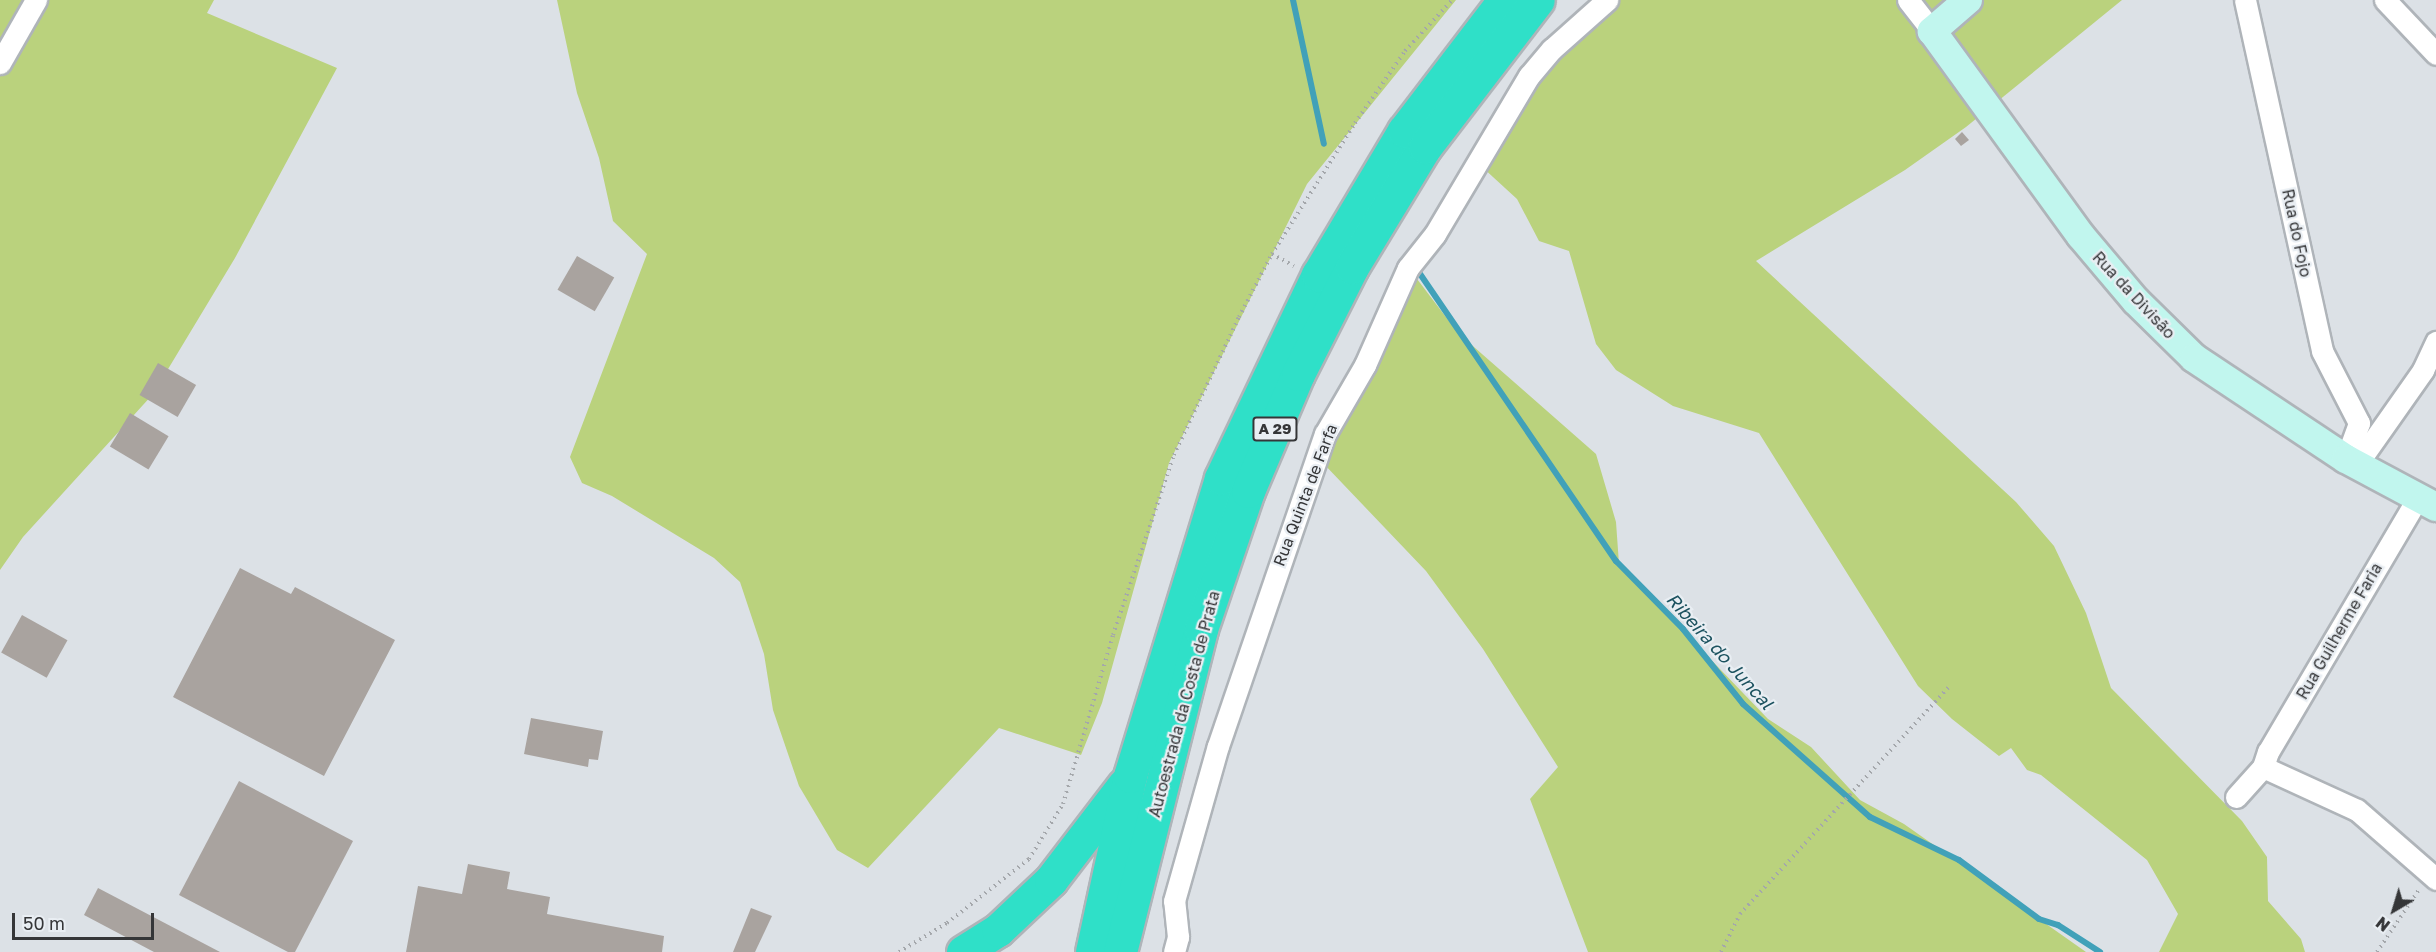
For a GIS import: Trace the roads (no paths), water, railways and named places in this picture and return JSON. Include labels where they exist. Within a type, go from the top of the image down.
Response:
[{"type":"highway","name":"Autoestrada da Costa de Prata","points":[[1092,952],[1130,776],[1221,478],[1318,275],[1404,131],[1504,0]]},
{"type":"highway","name":"Autoestrada da Costa de Prata","points":[[1120,952],[1201,629],[1248,491],[1298,374],[1352,267],[1425,147],[1538,0]]},
{"type":"highway","points":[[963,952],[998,930],[1051,880],[1130,776]]},
{"type":"street","points":[[0,63],[36,0]]},
{"type":"street","name":"Rua Quinta de Farfa","points":[[1174,952],[1178,937],[1174,901],[1218,746],[1325,434],[1365,364],[1408,268],[1435,234],[1529,76],[1551,49],[1607,0]]},
{"type":"street","name":"Rua da Divisão","points":[[1908,0],[2081,236],[2136,301],[2194,357],[2351,461],[2427,502]]},
{"type":"street","points":[[1932,32],[1968,0]]},
{"type":"street","name":"Rua do Fojo","points":[[2245,0],[2322,351],[2358,423],[2351,461]]},
{"type":"street","points":[[2385,0],[2436,54]]},
{"type":"street","points":[[2351,461],[2423,370],[2436,342]]},
{"type":"street","name":"Rua Guilherme Faria","points":[[2236,796],[2263,767],[2268,752],[2427,502]]},
{"type":"street","points":[[2263,767],[2357,810],[2433,877]]},
{"type":"waterway","name":"Ribeira do Juncal","points":[[1293,0],[1324,144]]},
{"type":"waterway","name":"Ribeira do Juncal","points":[[1416,268],[1616,561],[1683,629],[1743,704],[1870,817],[1959,860],[2039,919],[2058,925],[2100,952]]}]
